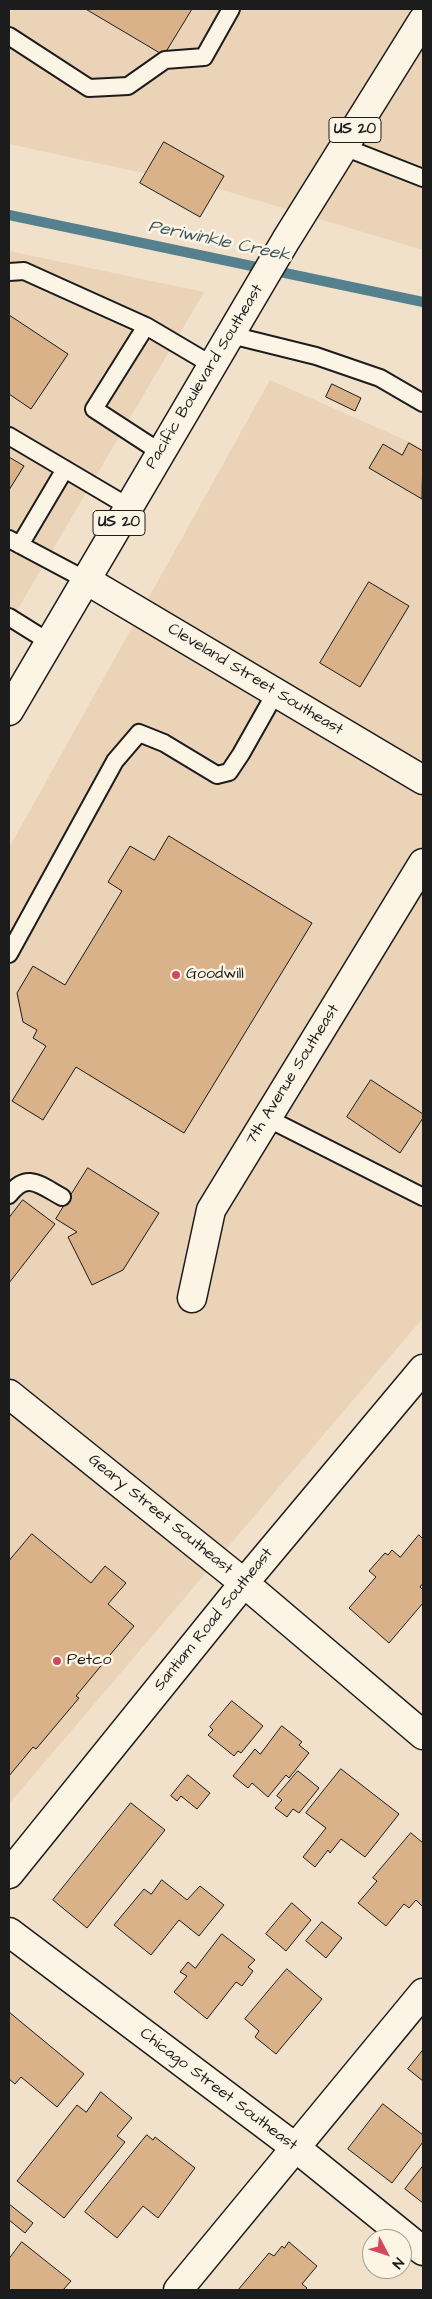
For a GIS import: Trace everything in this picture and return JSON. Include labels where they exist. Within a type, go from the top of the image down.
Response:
[{"type":"main road","name":"Pacific Boulevard Southeast","points":[[9,712],[286,240],[423,20]]},
{"type":"main road","name":"Cleveland Street Southeast","points":[[86,580],[423,780]]},
{"type":"main road","name":"7th Avenue Southeast","points":[[192,1298],[211,1210],[423,863]]},
{"type":"main road","name":"Santiam Road Southeast","points":[[9,1874],[244,1583],[423,1369]]},
{"type":"main road","name":"Geary Street Southeast","points":[[9,1394],[244,1583],[423,1734]]},
{"type":"main road","name":"Chicago Street Southeast","points":[[9,1932],[296,2148],[423,2252]]},
{"type":"main road","points":[[178,2290],[423,1993]]},
{"type":"lane","points":[[9,36],[89,88],[128,86],[166,60],[204,57],[231,9]]},
{"type":"lane","points":[[344,147],[423,178]]},
{"type":"lane","points":[[9,272],[24,271],[146,326],[212,365]]},
{"type":"lane","points":[[146,326],[94,410],[160,452]]},
{"type":"lane","points":[[230,334],[316,356],[380,378],[423,403]]},
{"type":"lane","points":[[9,436],[129,507]]},
{"type":"lane","points":[[65,469],[15,542],[86,580]]},
{"type":"lane","points":[[9,617],[49,642]]},
{"type":"lane","points":[[9,954],[115,761],[139,733],[164,743],[217,775],[229,772],[276,692]]},
{"type":"lane","points":[[267,1118],[423,1197]]},
{"type":"lane","points":[[9,1195],[16,1185],[23,1181],[36,1183],[62,1197]]},
{"type":"shaded area","points":[[13,9],[423,9],[423,250],[226,191],[9,144],[9,16]]},
{"type":"shaded area","points":[[9,251],[204,292],[9,624]]},
{"type":"shaded area","points":[[270,380],[423,448],[423,1318],[9,1804],[9,848]]},
{"type":"building","points":[[86,9],[192,9],[164,55]]},
{"type":"building","points":[[164,142],[224,176],[200,217],[140,183]]},
{"type":"building","points":[[9,315],[68,354],[31,409],[9,394]]},
{"type":"building","points":[[332,384],[361,398],[355,411],[326,397]]},
{"type":"building","points":[[409,443],[423,451],[422,499],[369,468],[383,444],[402,455]]},
{"type":"building","points":[[9,457],[24,466],[9,490]]},
{"type":"building","points":[[369,582],[409,606],[360,687],[320,663]]},
{"type":"building","name":"Goodwill","points":[[169,836],[312,923],[184,1133],[76,1067],[43,1120],[12,1101],[46,1046],[33,1038],[37,1030],[23,1022],[17,993],[33,966],[65,985],[122,891],[108,882],[130,846],[154,860]]},
{"type":"building","points":[[371,1080],[423,1114],[423,1118],[400,1153],[347,1117]]},
{"type":"building","points":[[88,1168],[159,1213],[123,1270],[92,1285],[68,1237],[77,1232],[56,1219]]},
{"type":"building","points":[[23,1200],[55,1224],[9,1283],[9,1218]]},
{"type":"building","name":"Petco","points":[[32,1534],[91,1583],[105,1566],[126,1583],[108,1604],[134,1626],[76,1696],[79,1698],[36,1749],[33,1747],[9,1776],[9,1561]]},
{"type":"building","points":[[419,1535],[423,1539],[423,1583],[420,1587],[423,1590],[423,1603],[389,1643],[349,1608],[376,1577],[369,1571],[385,1553],[388,1555],[392,1550],[400,1557]]},
{"type":"building","points":[[232,1701],[263,1726],[241,1753],[238,1751],[234,1756],[208,1735],[213,1730],[210,1727]]},
{"type":"building","points":[[282,1726],[302,1742],[299,1745],[309,1753],[289,1778],[286,1775],[268,1797],[252,1783],[248,1788],[233,1776],[255,1749],[260,1754]]},
{"type":"building","points":[[341,1769],[399,1814],[365,1857],[341,1839],[330,1853],[328,1850],[315,1867],[303,1857],[326,1828],[306,1813]]},
{"type":"building","points":[[298,1771],[319,1788],[299,1813],[293,1809],[287,1817],[275,1808],[282,1800],[277,1796]]},
{"type":"building","points":[[188,1775],[210,1793],[197,1809],[181,1796],[177,1801],[171,1796]]},
{"type":"building","points":[[131,1803],[165,1830],[87,1928],[53,1900]]},
{"type":"building","points":[[411,1833],[423,1843],[423,1907],[416,1900],[409,1908],[404,1904],[386,1926],[358,1903],[377,1881],[373,1878]]},
{"type":"building","points":[[162,1880],[187,1900],[200,1886],[224,1905],[199,1936],[179,1920],[151,1955],[114,1925],[144,1889],[151,1894]]},
{"type":"building","points":[[292,1903],[311,1920],[286,1951],[266,1934]]},
{"type":"building","points":[[322,1922],[342,1938],[326,1958],[306,1941]]},
{"type":"building","points":[[222,1934],[255,1960],[248,1967],[253,1971],[242,1986],[236,1982],[207,2019],[174,1992],[187,1976],[180,1972],[188,1962],[195,1968]]},
{"type":"building","points":[[287,1969],[322,1999],[276,2054],[255,2037],[259,2031],[245,2019]]},
{"type":"building","points":[[9,2012],[84,2074],[57,2107],[21,2077],[15,2084],[9,2079]]},
{"type":"building","points":[[423,2050],[423,2081],[408,2069]]},
{"type":"building","points":[[101,2092],[132,2118],[117,2136],[125,2142],[64,2218],[17,2181],[77,2105],[86,2112]]},
{"type":"building","points":[[383,2104],[423,2135],[423,2142],[392,2183],[348,2149]]},
{"type":"building","points":[[147,2135],[153,2140],[155,2137],[195,2168],[158,2218],[143,2206],[117,2238],[85,2212]]},
{"type":"building","points":[[423,2166],[423,2203],[405,2189]]},
{"type":"building","points":[[9,2204],[33,2223],[25,2233],[9,2220]]},
{"type":"building","points":[[22,2242],[71,2281],[63,2290],[9,2290],[9,2259]]},
{"type":"building","points":[[289,2242],[317,2266],[302,2284],[307,2288],[305,2290],[238,2290],[269,2253],[274,2256],[282,2246],[284,2248]]},
{"type":"waterway","name":"Periwinkle Creek","points":[[9,215],[423,302]]},
{"type":"place","name":"Goodwill","points":[[176,975]]},
{"type":"place","name":"Petco","points":[[57,1661]]}]
